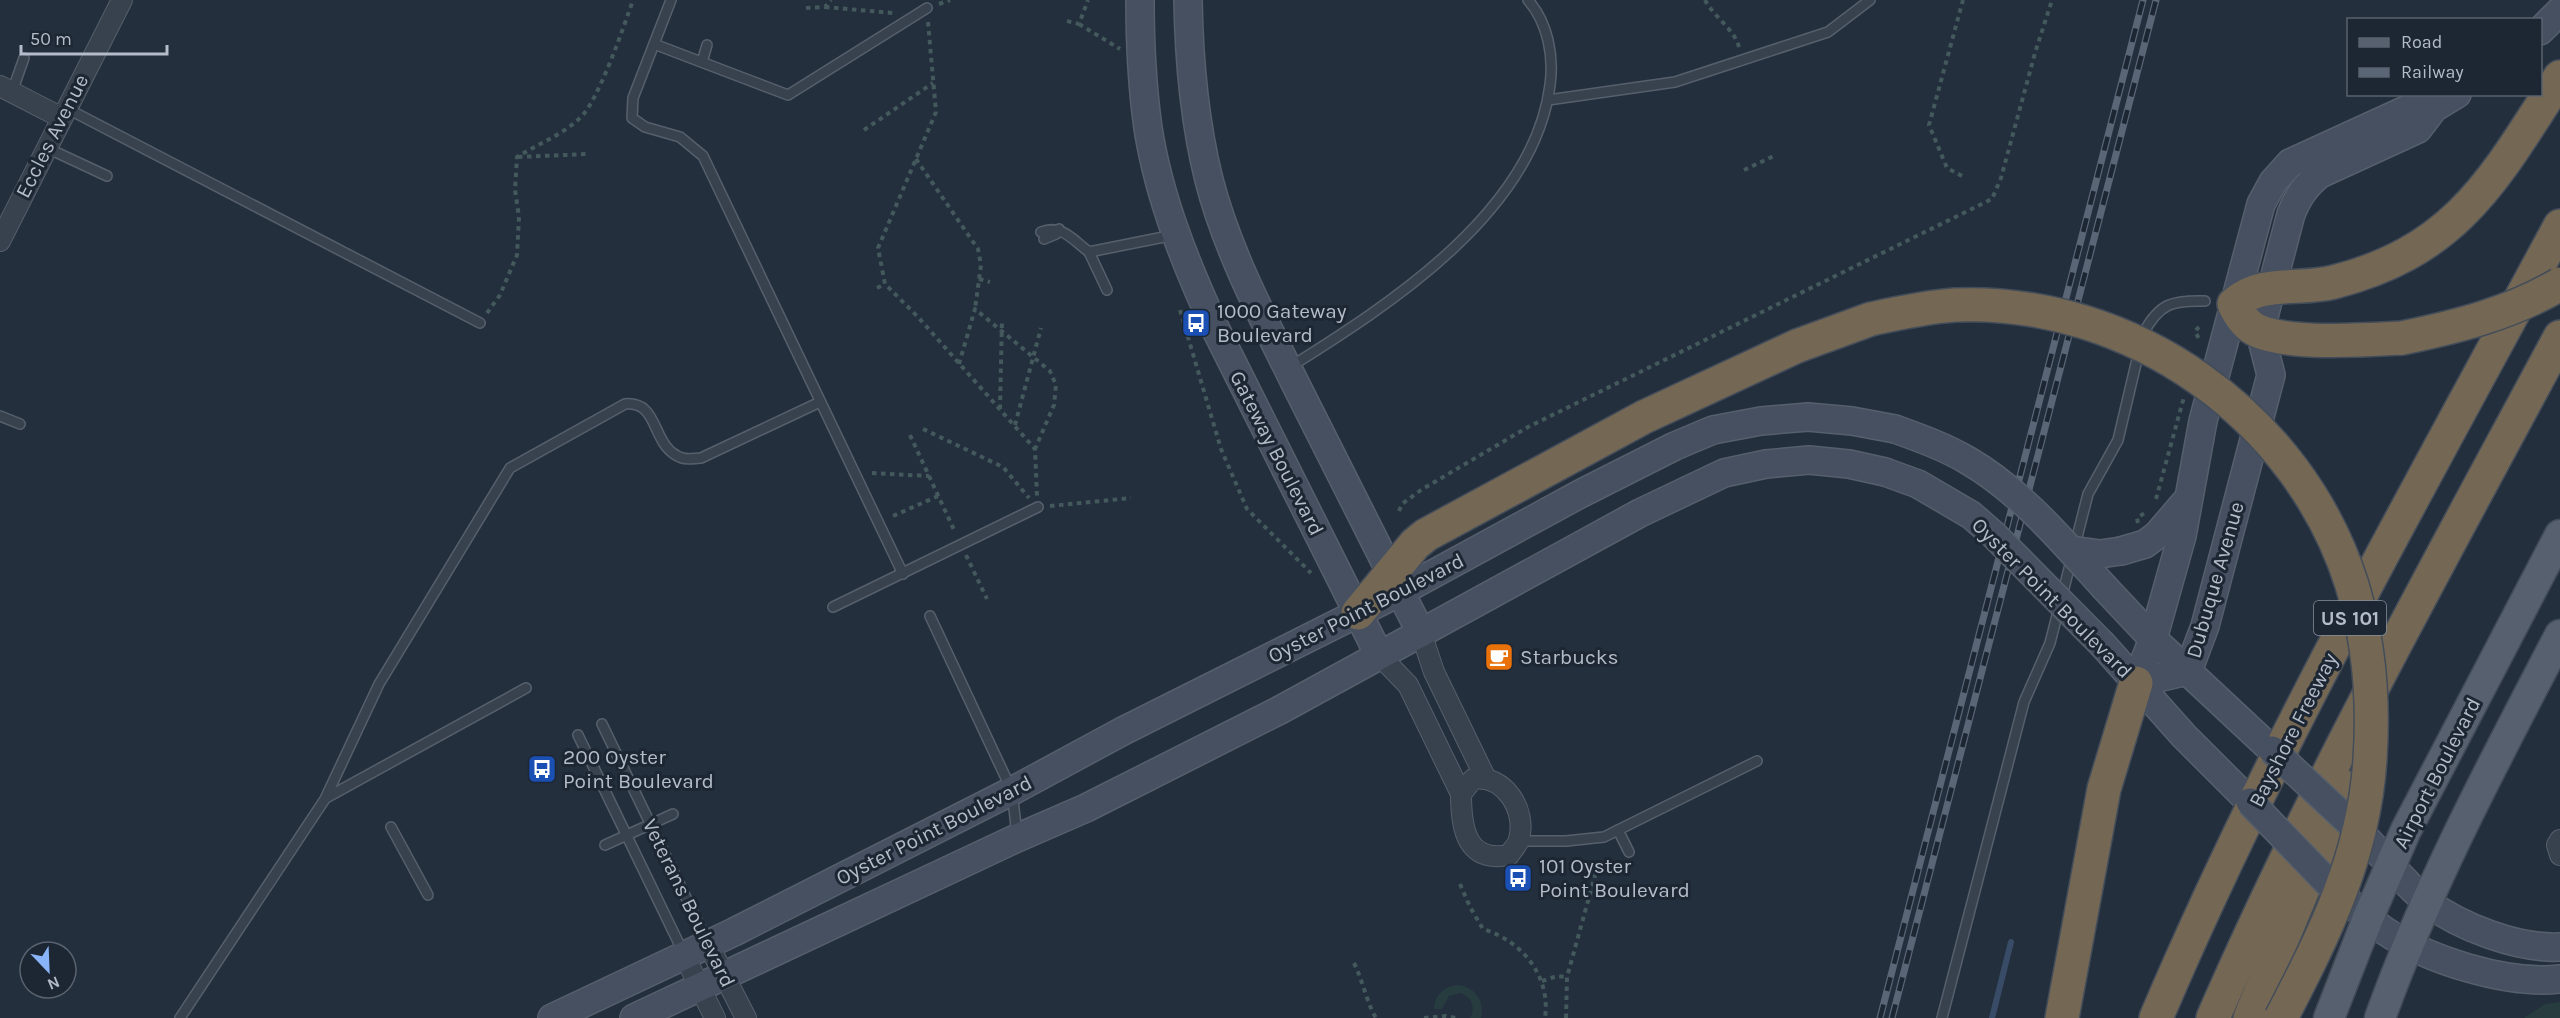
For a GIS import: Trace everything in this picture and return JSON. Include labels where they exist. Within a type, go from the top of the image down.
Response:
[{"type":"highway","points":[[2220,302],[2271,288],[2332,283],[2396,261],[2426,244],[2457,219],[2484,191],[2560,77]]},
{"type":"highway","name":"Bayshore Freeway","points":[[2156,1018],[2194,929],[2269,776],[2347,624],[2560,226]]},
{"type":"highway","points":[[2220,302],[2259,332],[2325,340],[2402,338],[2476,321],[2516,306],[2560,284]]},
{"type":"highway","points":[[1358,613],[1396,583],[1415,544],[1425,535],[1584,447],[1757,363],[1833,331],[1871,319],[1912,310],[1954,305],[1995,306],[2036,311],[2109,330],[2143,344],[2176,362],[2208,384],[2268,439],[2293,469],[2313,500],[2341,555],[2360,618],[2370,687],[2370,760],[2360,829],[2352,862],[2325,932],[2281,1018]]},
{"type":"highway","name":"US 101","points":[[2213,1018],[2278,875],[2435,570],[2560,337]]},
{"type":"highway","points":[[2250,1018],[2435,570]]},
{"type":"highway","points":[[2062,1018],[2104,789],[2136,683]]},
{"type":"main road","name":"Gateway Boulevard","points":[[1140,0],[1141,62],[1149,129],[1176,235],[1194,284],[1217,332],[1379,655]]},
{"type":"main road","points":[[1188,0],[1188,58],[1196,121],[1209,182],[1228,239],[1288,368],[1421,633]]},
{"type":"main road","points":[[2542,30],[2560,11]]},
{"type":"main road","name":"Dubuque Avenue","points":[[2136,683],[2153,639],[2182,536],[2203,421],[2220,302],[2261,204],[2273,182],[2290,163],[2408,109],[2450,96]]},
{"type":"main road","name":"Dubuque Avenue","points":[[2136,683],[2188,671],[2205,626],[2271,375],[2259,332],[2291,214],[2306,185],[2320,174],[2418,129],[2431,101]]},
{"type":"main road","name":"Oyster Point Boulevard","points":[[1396,583],[1713,430],[1761,421],[1808,417],[1852,421],[1895,429],[1935,444],[1968,460],[1996,479],[2071,550],[2153,639],[2363,835],[2427,901],[2454,919],[2486,932],[2523,944],[2560,947]]},
{"type":"main road","name":"Oyster Point Boulevard","points":[[634,1018],[1096,803],[1280,710],[1640,513],[1724,473],[1766,464],[1809,460],[1849,464],[1885,472],[1918,484],[1971,515],[1995,535],[2103,645],[2201,753],[2335,890],[2368,918],[2408,944],[2446,960],[2482,971],[2517,978],[2560,979]]},
{"type":"main road","points":[[2071,550],[2100,554],[2121,551],[2145,543],[2157,535],[2188,499]]},
{"type":"main road","name":"Airport Boulevard","points":[[2329,1018],[2391,864],[2424,795],[2560,535]]},
{"type":"main road","name":"Oyster Point Boulevard","points":[[552,1018],[696,949],[1358,613]]},
{"type":"main road","points":[[2380,1018],[2408,944],[2463,823],[2560,635]]},
{"type":"street","name":"Eccles Avenue","points":[[0,241],[122,0]]},
{"type":"street","points":[[6,89],[64,113]]},
{"type":"street","points":[[1421,633],[1434,672],[1485,777]]},
{"type":"street","points":[[1379,655],[1408,685],[1461,794],[1464,829],[1470,842],[1480,854],[1495,858],[1509,855],[1519,841],[1521,823],[1517,806],[1506,790],[1495,780],[1485,777],[1473,779],[1461,794]]},
{"type":"street","points":[[2560,840],[2557,845],[2560,855]]},
{"type":"street","name":"Veterans Boulevard","points":[[696,949],[712,980],[746,1018]]},
{"type":"street","name":"Veterans Boulevard","points":[[712,980],[715,1018]]},
{"type":"lane","points":[[671,0],[633,98],[632,118],[645,127],[680,137],[703,156],[903,574]]},
{"type":"lane","points":[[1288,368],[1362,321],[1450,252],[1486,214],[1523,163],[1538,131],[1548,100],[1552,67],[1547,35],[1528,0]]},
{"type":"lane","points":[[1548,100],[1675,81],[1828,32],[1870,0]]},
{"type":"lane","points":[[654,44],[788,95],[927,8]]},
{"type":"lane","points":[[702,63],[707,45]]},
{"type":"lane","points":[[6,89],[24,58]]},
{"type":"lane","points":[[64,113],[480,323]]},
{"type":"lane","points":[[47,148],[106,176]]},
{"type":"lane","points":[[1043,235],[1053,228],[1059,229],[1089,252],[1107,290]]},
{"type":"lane","points":[[1089,252],[1176,235]]},
{"type":"lane","points":[[1942,1018],[2024,702],[2050,643],[2088,494],[2118,440],[2143,334],[2151,318],[2162,308],[2180,300],[2220,302]]},
{"type":"lane","points":[[180,1018],[325,799],[384,675],[510,468],[625,404],[640,405],[648,411],[668,451],[684,459],[692,459],[701,458],[820,402]]},
{"type":"lane","points":[[0,416],[20,424]]},
{"type":"lane","points":[[833,607],[1038,507]]},
{"type":"lane","points":[[930,616],[1012,790],[1017,838]]},
{"type":"lane","points":[[325,799],[526,688]]},
{"type":"lane","name":"Veterans Boulevard","points":[[602,724],[650,824],[696,949]]},
{"type":"lane","name":"Veterans Boulevard","points":[[578,735],[626,835],[696,949]]},
{"type":"lane","points":[[1519,841],[1566,842],[1604,837],[1757,761]]},
{"type":"lane","points":[[605,845],[674,814]]},
{"type":"lane","points":[[391,827],[428,895]]},
{"type":"lane","points":[[1618,830],[1629,852]]},
{"type":"path","points":[[517,157],[562,132],[583,116],[595,98],[633,0]]},
{"type":"path","points":[[825,7],[831,0]]},
{"type":"path","points":[[1079,24],[1088,0]]},
{"type":"path","points":[[1705,0],[1710,10],[1737,40],[1742,60]]},
{"type":"path","points":[[1962,176],[1947,168],[1929,125],[1963,0]]},
{"type":"path","points":[[1399,511],[1402,504],[1421,490],[1528,427],[1992,199],[2001,178],[2052,0]]},
{"type":"path","points":[[807,9],[825,7],[917,15]]},
{"type":"path","points":[[927,8],[936,112],[878,248],[885,284],[1035,449]]},
{"type":"path","points":[[1067,21],[1079,24],[1128,54]]},
{"type":"path","points":[[864,130],[933,83]]},
{"type":"path","points":[[517,157],[588,154]]},
{"type":"path","points":[[1744,170],[1776,155]]},
{"type":"path","points":[[480,323],[500,295],[517,255],[519,217],[515,190],[517,157]]},
{"type":"path","points":[[916,158],[978,249],[981,265],[975,309],[959,364]]},
{"type":"path","points":[[979,279],[990,282]]},
{"type":"path","points":[[877,288],[885,284]]},
{"type":"path","points":[[1180,305],[1221,449],[1246,509],[1314,576]]},
{"type":"path","points":[[975,309],[1050,372],[1056,385],[1054,405],[1035,449],[1038,507]]},
{"type":"path","points":[[1000,410],[1002,319]]},
{"type":"path","points":[[1015,426],[1041,328]]},
{"type":"path","points":[[923,429],[1003,467],[1038,507]]},
{"type":"path","points":[[910,435],[987,599]]},
{"type":"path","points":[[872,474],[929,476]]},
{"type":"path","points":[[893,516],[938,496]]},
{"type":"path","points":[[1038,507],[1131,498]]},
{"type":"path","points":[[1566,1018],[1567,977],[1599,861]]},
{"type":"path","points":[[1460,884],[1483,929],[1497,933],[1516,945],[1529,959],[1542,981],[1546,1007],[1545,1018]]},
{"type":"path","points":[[1354,963],[1364,982],[1370,1008],[1376,1018]]},
{"type":"path","points":[[1542,981],[1557,976],[1567,977]]},
{"type":"path","points":[[1424,1018],[1446,1016],[1456,1018]]},
{"type":"green space","points":[[1457,985],[1469,988],[1480,1000],[1481,1018],[1470,1018],[1473,1010],[1472,1003],[1461,993],[1449,996],[1442,1009],[1434,1009],[1441,992]]},
{"type":"green space","points":[[2560,1002],[2560,1018],[2524,1018],[2545,1004]]},
{"type":"waterway","points":[[1992,1018],[2011,942]]},
{"type":"railway","points":[[1880,1018],[2143,0]]},
{"type":"railway","points":[[1892,1018],[2156,0]]},
{"type":"place","name":"1000 Gateway Boulevard","points":[[1196,323]]},
{"type":"place","name":"Starbucks","points":[[1499,657]]},
{"type":"place","name":"200 Oyster Point Boulevard","points":[[542,769]]},
{"type":"place","name":"101 Oyster Point Boulevard","points":[[1518,878]]}]
